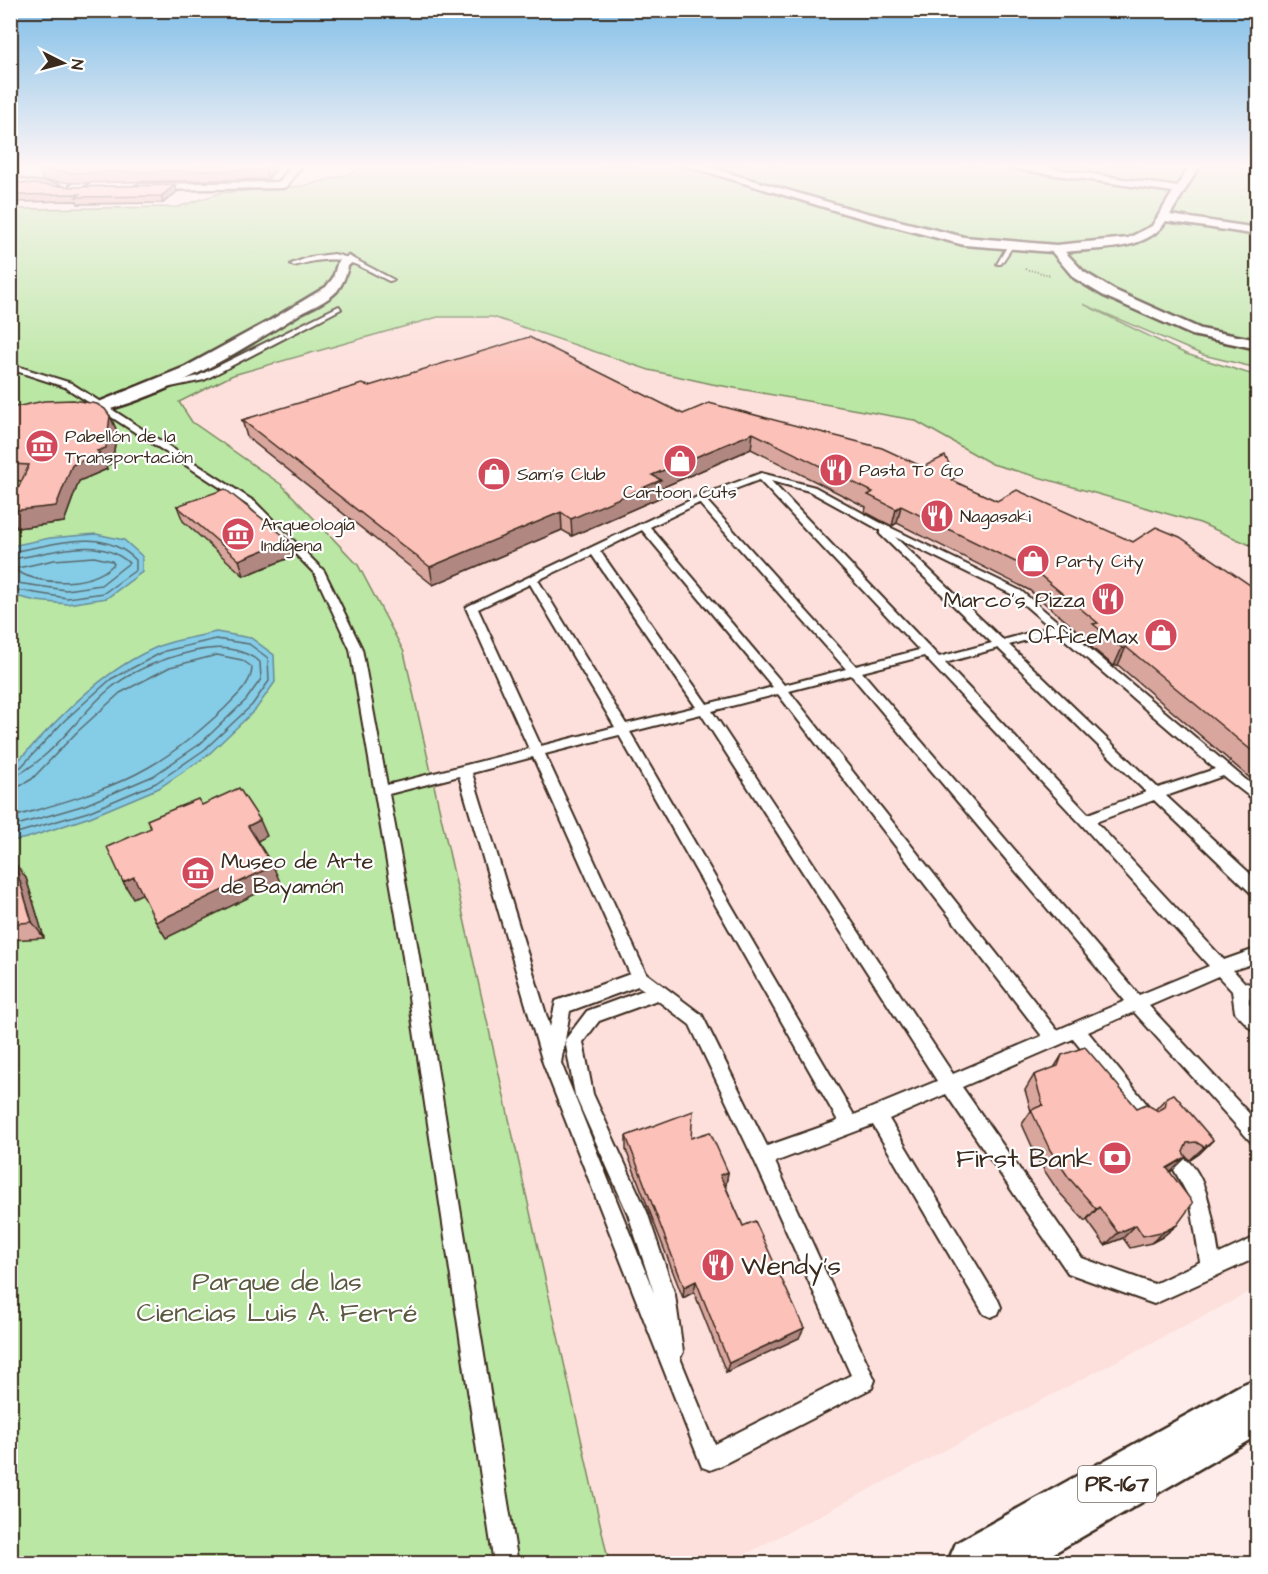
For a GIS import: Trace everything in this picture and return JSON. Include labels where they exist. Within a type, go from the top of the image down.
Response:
[{"type":"main road","name":"PR-167","points":[[977,1563],[1257,1405]]},
{"type":"street","points":[[954,238],[1056,249],[1131,242],[1137,238]]},
{"type":"street","points":[[1056,249],[1079,275],[1109,292],[1197,332],[1257,345]]},
{"type":"street","points":[[100,407],[144,391],[241,344],[331,290],[339,278],[342,264],[349,260]]},
{"type":"lane","points":[[999,263],[1010,246]]},
{"type":"lane","points":[[294,264],[329,255],[340,255],[391,280]]},
{"type":"lane","points":[[144,391],[201,378],[339,308]]},
{"type":"lane","points":[[10,366],[68,385],[252,504],[321,573],[356,649],[409,944],[506,1563]]},
{"type":"lane","points":[[464,770],[552,1063],[710,1459],[864,1380],[763,1157],[696,1020],[640,978],[472,608],[700,499],[761,476],[812,489],[876,524],[1017,593],[1257,798]]},
{"type":"lane","points":[[761,476],[1086,820],[1240,989],[1257,992]]},
{"type":"lane","points":[[700,499],[855,671],[1137,1004],[1257,1137]]},
{"type":"lane","points":[[876,524],[1257,891]]},
{"type":"lane","points":[[644,526],[781,689],[1054,1039]]},
{"type":"lane","points":[[594,550],[704,709],[949,1084],[1075,1266],[1154,1294],[1257,1246]]},
{"type":"lane","points":[[532,579],[623,730],[850,1125]]},
{"type":"lane","points":[[936,662],[1059,628]]},
{"type":"lane","points":[[382,791],[927,652]]},
{"type":"lane","points":[[1086,820],[1225,770]]},
{"type":"lane","points":[[763,1157],[877,1115],[1220,968],[1257,955]]},
{"type":"lane","points":[[552,1063],[562,1006],[640,978]]},
{"type":"lane","points":[[1240,989],[1241,1007],[1257,1025]]},
{"type":"lane","points":[[659,992],[593,1016],[574,1040],[584,1095],[637,1212],[666,1295],[674,1370]]},
{"type":"lane","points":[[1076,1030],[1144,1114]]},
{"type":"lane","points":[[877,1115],[991,1307]]},
{"type":"lane","points":[[1181,1166],[1199,1196],[1211,1268]]},
{"type":"shaded area","points":[[438,317],[493,317],[649,370],[712,384],[914,420],[992,464],[1200,523],[1257,548],[1257,1288],[728,1563],[609,1563],[404,652],[358,564],[282,485],[192,422],[179,402],[233,375]]},
{"type":"green space","name":"Parque de las Ciencias Luis A. Ferré","points":[[10,238],[1257,238],[1257,368],[1203,355],[1083,304],[1186,354],[1257,376],[1257,548],[1200,523],[992,464],[914,420],[712,384],[649,370],[493,317],[438,317],[233,375],[179,402],[192,422],[282,485],[358,565],[404,652],[609,1563],[11,1563]]},
{"type":"water","points":[[96,534],[124,540],[142,556],[142,572],[107,598],[67,604],[36,601],[11,595],[11,546],[50,538]]},
{"type":"water","points":[[216,632],[251,638],[274,655],[275,682],[256,709],[208,755],[159,788],[90,817],[11,841],[11,765],[17,762],[83,696],[120,667],[162,645]]},
{"type":"building","points":[[529,337],[683,414],[709,403],[882,448],[923,467],[945,456],[956,477],[951,480],[997,501],[1017,490],[1133,542],[1156,527],[1180,537],[1257,590],[1257,755],[1126,647],[1122,648],[1093,624],[1098,623],[1036,572],[901,506],[896,509],[868,495],[873,492],[753,433],[652,475],[661,480],[571,519],[561,512],[430,567],[242,420],[362,384],[369,386]]},
{"type":"building","points":[[73,400],[97,404],[110,416],[106,448],[72,465],[56,506],[10,511],[10,506],[29,465],[10,464],[10,408],[44,401]]},
{"type":"building","points":[[225,489],[289,540],[239,560],[177,506]]},
{"type":"building","name":"Museo de Arte de Bayamón","points":[[239,788],[260,820],[248,826],[273,866],[156,922],[134,877],[123,882],[107,847],[151,828],[147,820],[198,799],[202,805]]},
{"type":"building","points":[[10,862],[14,862],[32,922],[10,924]]},
{"type":"building","name":"First Bank","points":[[1085,1047],[1137,1108],[1146,1104],[1158,1111],[1165,1107],[1167,1097],[1174,1094],[1213,1140],[1204,1147],[1196,1142],[1187,1143],[1183,1152],[1186,1157],[1167,1168],[1193,1203],[1177,1225],[1165,1231],[1143,1236],[1136,1225],[1118,1233],[1099,1207],[1096,1209],[1069,1178],[1050,1150],[1031,1110],[1043,1105],[1034,1075],[1058,1066],[1062,1055]]},
{"type":"building","name":"Wendy's","points":[[693,1111],[691,1138],[710,1132],[728,1172],[720,1175],[743,1226],[755,1221],[804,1328],[729,1363],[696,1281],[684,1287],[626,1136]]},
{"type":"place","name":"Pabellón de la Transportación","points":[[42,446]]},
{"type":"place","name":"Cartoon Cuts","points":[[680,461]]},
{"type":"place","name":"Pasta To Go","points":[[836,470]]},
{"type":"place","name":"Sam's Club","points":[[494,474]]},
{"type":"place","name":"Nagasaki","points":[[937,516]]},
{"type":"place","name":"Arqueología Indígena","points":[[238,534]]},
{"type":"place","name":"Party City","points":[[1033,561]]},
{"type":"place","name":"Marco's Pizza","points":[[1108,599]]},
{"type":"place","name":"OfficeMax","points":[[1161,635]]},
{"type":"place","name":"Museo de Arte de Bayamón","points":[[198,873]]},
{"type":"place","name":"First Bank","points":[[1115,1158]]},
{"type":"place","name":"Wendy's","points":[[718,1265]]}]
